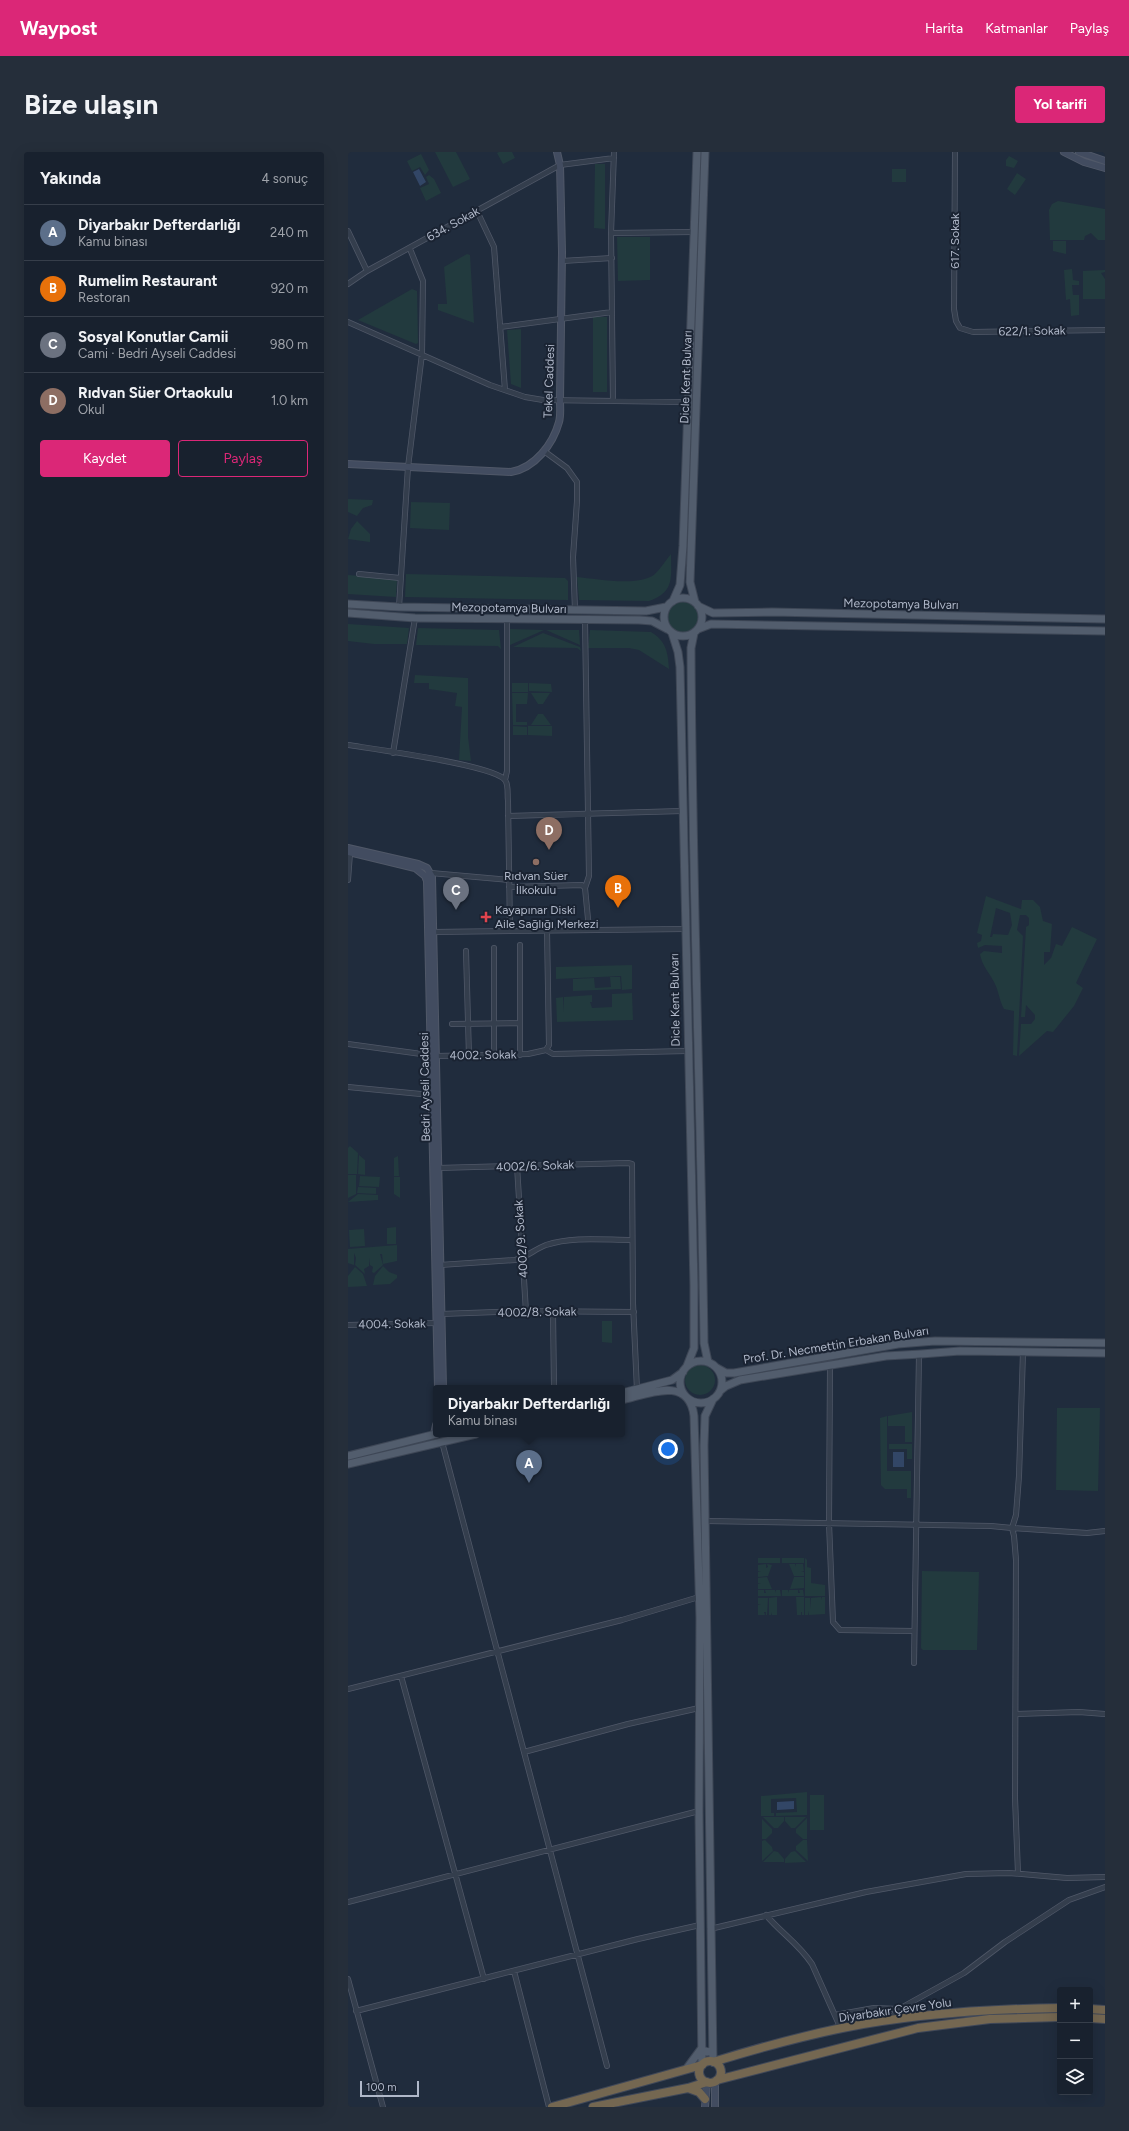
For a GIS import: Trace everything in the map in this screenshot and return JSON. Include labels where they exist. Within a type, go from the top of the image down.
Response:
[{"type":"highway","name":"Diyarbakır Çevre Yolu","points":[[713,2062],[841,2028],[889,2020],[1006,2009],[1057,2008]]},
{"type":"highway","points":[[1093,2009],[1105,2010]]},
{"type":"highway","name":"Diyarbakır Çevre Yolu","points":[[593,2107],[688,2088],[918,2028],[990,2019],[1057,2017]]},
{"type":"highway","points":[[1093,2018],[1105,2019]]},
{"type":"highway","points":[[551,2107],[702,2065],[707,2062],[713,2062],[718,2065],[720,2076],[713,2081],[702,2079],[699,2074],[702,2065]]},
{"type":"highway","points":[[688,2088],[699,2092],[705,2103]]},
{"type":"main road","name":"Tekel Caddesi","points":[[348,464],[511,472],[528,466],[552,441],[559,421],[562,319],[560,165],[557,152]]},
{"type":"main road","name":"Dicle Kent Bulvarı","points":[[673,601],[680,585],[697,152]]},
{"type":"main road","name":"Dicle Kent Bulvarı","points":[[696,604],[690,582],[705,152]]},
{"type":"main road","points":[[1064,152],[1084,162],[1105,168]]},
{"type":"main road","points":[[1079,152],[1105,161]]},
{"type":"main road","points":[[684,598],[696,604],[702,617],[696,631],[683,637],[669,631],[663,618],[666,607],[673,601],[684,598]]},
{"type":"main road","name":"Mezopotamya Bulvarı","points":[[348,604],[399,607],[646,611],[666,607]]},
{"type":"main road","name":"Mezopotamya Bulvarı","points":[[696,604],[713,613],[780,612],[1105,619]]},
{"type":"main road","name":"Mezopotamya Bulvarı","points":[[348,613],[415,618],[652,621],[669,631]]},
{"type":"main road","name":"Mezopotamya Bulvarı","points":[[696,631],[711,624],[1105,631]]},
{"type":"main road","name":"Dicle Kent Bulvarı","points":[[669,631],[678,652],[680,667],[694,1348],[685,1369]]},
{"type":"main road","name":"Dicle Kent Bulvarı","points":[[696,631],[691,648],[692,750],[702,1123],[704,1343],[708,1362]]},
{"type":"main road","points":[[349,851],[418,864],[430,873]]},
{"type":"main road","name":"Bedri Ayseli Caddesi","points":[[349,851],[415,868],[425,876],[427,885],[438,1168],[443,1385]]},
{"type":"main road","name":"Bedri Ayseli Caddesi","points":[[430,873],[433,885],[432,1095],[438,1385]]},
{"type":"main road","name":"Prof. Dr. Necmettin Erbakan Bulvarı","points":[[717,1368],[726,1373],[898,1344],[935,1341],[1105,1343]]},
{"type":"main road","name":"Prof. Dr. Necmettin Erbakan Bulvarı","points":[[721,1390],[726,1386],[740,1380],[886,1356],[960,1351],[1105,1353]]},
{"type":"main road","points":[[625,1392],[672,1380],[697,1361],[708,1362],[717,1368],[722,1378],[721,1390],[713,1399],[705,1416],[704,1431],[713,2062]]},
{"type":"main road","points":[[685,1369],[681,1385],[693,1408],[694,1416],[699,1597],[698,1811],[702,2065]]},
{"type":"main road","points":[[625,1399],[665,1390],[679,1392],[700,1403],[713,1399]]},
{"type":"main road","points":[[348,1456],[433,1435]]},
{"type":"main road","points":[[348,1464],[463,1437]]},
{"type":"main road","points":[[701,2049],[707,2052],[712,2051]]},
{"type":"main road","points":[[687,2068],[701,2049]]},
{"type":"main road","points":[[705,2103],[713,2081]]},
{"type":"main road","points":[[713,2081],[715,2107]]},
{"type":"street","points":[[612,401],[611,233],[614,152]]},
{"type":"street","name":"617. Sokak","points":[[955,152],[954,309],[956,321],[960,328]]},
{"type":"street","points":[[560,165],[614,158]]},
{"type":"street","name":"634. Sokak","points":[[348,284],[367,271],[410,249],[560,165]]},
{"type":"street","points":[[477,211],[494,247],[505,390]]},
{"type":"street","points":[[348,231],[367,271]]},
{"type":"street","points":[[611,233],[694,232]]},
{"type":"street","points":[[399,607],[408,467],[422,354],[424,281],[410,249]]},
{"type":"street","points":[[562,261],[612,258]]},
{"type":"street","points":[[500,327],[612,312]]},
{"type":"street","points":[[348,322],[505,390],[531,398],[560,400],[688,402]]},
{"type":"street","name":"622/1. Sokak","points":[[960,328],[973,332],[1105,330]]},
{"type":"street","points":[[544,451],[567,468],[576,482],[577,501],[572,557],[575,610]]},
{"type":"street","points":[[359,574],[400,578]]},
{"type":"street","points":[[393,753],[415,618]]},
{"type":"street","points":[[507,619],[507,772],[505,780],[507,784],[510,931]]},
{"type":"street","points":[[585,620],[589,876],[585,888],[589,930]]},
{"type":"street","points":[[348,745],[470,766],[496,774],[505,780]]},
{"type":"street","points":[[508,816],[682,811]]},
{"type":"street","points":[[348,880],[349,851]]},
{"type":"street","points":[[430,873],[510,880]]},
{"type":"street","points":[[509,887],[582,885],[585,888]]},
{"type":"street","points":[[433,932],[685,929]]},
{"type":"street","points":[[547,931],[549,1045],[546,1050],[552,1054],[687,1050]]},
{"type":"street","points":[[520,945],[520,1055]]},
{"type":"street","points":[[494,948],[494,1055]]},
{"type":"street","points":[[466,951],[469,1056]]},
{"type":"street","points":[[452,1024],[520,1023]]},
{"type":"street","name":"4002. Sokak","points":[[348,1044],[433,1056],[520,1055],[538,1054],[546,1050]]},
{"type":"street","points":[[348,1087],[432,1095]]},
{"type":"street","name":"4002/6. Sokak","points":[[438,1168],[632,1164],[632,1240]]},
{"type":"street","name":"4002/9. Sokak","points":[[517,1166],[526,1312]]},
{"type":"street","points":[[440,1265],[522,1258],[544,1245],[557,1242],[581,1240],[632,1240],[637,1390]]},
{"type":"street","points":[[553,1312],[554,1385]]},
{"type":"street","name":"4002/8. Sokak","points":[[441,1314],[634,1312]]},
{"type":"street","name":"4004. Sokak","points":[[348,1325],[436,1323]]},
{"type":"street","points":[[1018,1874],[1015,1798],[1016,1714],[1014,1641],[1016,1560],[1012,1528],[1016,1515],[1019,1476],[1023,1352]]},
{"type":"street","points":[[914,1663],[919,1354]]},
{"type":"street","points":[[830,1366],[829,1523],[832,1612],[835,1626],[840,1630],[914,1632]]},
{"type":"street","points":[[442,1442],[499,1651],[549,1850],[607,2066]]},
{"type":"street","points":[[706,1522],[992,1526],[1087,1533],[1105,1531]]},
{"type":"street","points":[[348,1689],[499,1651],[699,1597]]},
{"type":"street","points":[[401,1676],[457,1874],[484,1979]]},
{"type":"street","points":[[524,1752],[628,1724],[699,1708]]},
{"type":"street","points":[[1016,1714],[1079,1712],[1105,1714]]},
{"type":"street","points":[[348,1902],[698,1811]]},
{"type":"street","points":[[710,1929],[766,1915],[909,1884],[966,1874],[1018,1874],[1067,1878],[1105,1877]]},
{"type":"street","points":[[889,2020],[899,2008],[964,1973],[1005,1942],[1069,1900],[1105,1887]]},
{"type":"street","points":[[766,1915],[797,1943],[806,1954],[841,2028]]},
{"type":"street","points":[[356,2011],[578,1954],[700,1925]]},
{"type":"street","points":[[514,1971],[551,2107]]},
{"type":"street","points":[[348,1979],[383,2107]]},
{"type":"street","points":[[835,2014],[874,2008],[899,2008]]},
{"type":"green space","points":[[435,152],[456,152],[470,179],[453,187]]},
{"type":"green space","points":[[512,152],[515,158],[503,164],[497,153]]},
{"type":"green space","points":[[421,154],[429,170],[425,175],[420,167],[412,171],[407,161]]},
{"type":"green space","points":[[1009,156],[1018,161],[1014,168],[1006,166],[1006,160]]},
{"type":"green space","points":[[595,164],[605,164],[605,229],[594,228]]},
{"type":"green space","points":[[892,169],[906,169],[906,182],[892,182]]},
{"type":"green space","points":[[1017,173],[1026,179],[1015,195],[1007,189]]},
{"type":"green space","points":[[429,175],[434,179],[441,193],[426,201],[420,188],[429,184],[426,177]]},
{"type":"green space","points":[[1058,201],[1105,209],[1105,240],[1098,240],[1091,233],[1085,236],[1084,240],[1050,240],[1049,210],[1052,204]]},
{"type":"green space","points":[[617,237],[650,237],[650,280],[618,281]]},
{"type":"green space","points":[[1053,241],[1066,241],[1066,254],[1053,251]]},
{"type":"green space","points":[[467,254],[470,255],[474,323],[438,310],[438,304],[447,304],[444,267]]},
{"type":"green space","points":[[1072,269],[1073,280],[1079,281],[1079,285],[1072,285],[1073,295],[1079,295],[1079,315],[1071,316],[1070,299],[1066,300],[1064,270]]},
{"type":"green space","points":[[1105,270],[1105,272],[1101,273],[1105,279],[1105,299],[1083,299],[1083,271]]},
{"type":"green space","points":[[412,289],[417,291],[418,343],[416,344],[358,320]]},
{"type":"green space","points":[[593,317],[607,317],[607,392],[593,392]]},
{"type":"green space","points":[[521,329],[521,388],[511,384],[507,330]]},
{"type":"green space","points":[[348,499],[373,500],[372,505],[363,508],[357,516],[348,512]]},
{"type":"green space","points":[[411,502],[450,503],[449,530],[410,528]]},
{"type":"green space","points":[[357,521],[370,534],[370,542],[348,539],[351,529]]},
{"type":"green space","points":[[671,554],[670,583],[663,593],[649,601],[579,600],[577,577],[618,581],[648,578],[655,574]]},
{"type":"green space","points":[[406,574],[565,578],[568,581],[568,600],[405,597]]},
{"type":"green space","points":[[348,575],[397,579],[396,597],[348,594]]},
{"type":"green space","points":[[686,601],[692,603],[697,608],[699,617],[697,626],[692,631],[680,633],[674,631],[669,626],[667,614],[669,608],[674,603]]},
{"type":"green space","points":[[348,624],[409,628],[407,644],[374,644],[348,641]]},
{"type":"green space","points":[[418,628],[499,630],[501,649],[498,646],[416,645]]},
{"type":"green space","points":[[510,629],[544,630],[510,645]]},
{"type":"green space","points":[[546,630],[579,630],[580,645]]},
{"type":"green space","points":[[590,630],[651,632],[663,643],[667,652],[669,669],[639,650],[629,648],[588,648]]},
{"type":"green space","points":[[543,633],[580,647],[581,651],[577,648],[513,647]]},
{"type":"green space","points":[[415,675],[468,678],[468,737],[471,761],[459,760],[462,707],[455,706],[457,693],[429,689],[429,683],[414,683]]},
{"type":"green space","points":[[512,683],[528,683],[528,692],[512,692]]},
{"type":"green space","points":[[529,683],[551,684],[552,692],[529,691]]},
{"type":"green space","points":[[512,693],[528,693],[527,704],[516,704],[516,722],[527,722],[527,725],[513,725]]},
{"type":"green space","points":[[531,693],[550,693],[543,704],[538,704]]},
{"type":"green space","points":[[538,714],[543,714],[551,725],[531,725]]},
{"type":"green space","points":[[513,726],[527,727],[527,735],[513,735]]},
{"type":"green space","points":[[528,726],[552,726],[552,736],[528,735]]},
{"type":"green space","points":[[986,896],[1021,909],[1022,900],[1033,900],[1040,907],[1043,921],[1052,924],[1050,952],[1044,952],[1044,965],[1051,958],[1056,944],[1062,946],[1072,927],[1097,939],[1076,983],[1083,988],[1074,1006],[1053,1032],[1047,1031],[1019,1056],[1021,1024],[1031,1024],[1035,1019],[1035,1015],[1026,1005],[1025,1017],[1021,1017],[1026,927],[1029,925],[1029,918],[1026,915],[1020,915],[1017,930],[1023,936],[1017,1056],[1013,1055],[1014,1011],[1004,1009],[996,985],[984,965],[980,954],[984,951],[1002,953],[1002,946],[985,945],[978,948],[977,943],[981,941],[982,935],[977,933]],"holes":[[[996,908],[1010,913],[1012,925],[1008,935],[993,934],[992,937],[990,937]]]},
{"type":"green space","points":[[632,965],[632,989],[622,990],[621,976],[556,979],[556,967]]},
{"type":"green space","points":[[610,977],[620,977],[621,989],[573,991],[573,979],[594,978],[595,988],[611,987]]},
{"type":"green space","points":[[632,993],[633,1020],[557,1022],[556,998],[563,997],[564,1012],[564,997],[592,995],[592,1002],[590,1002],[592,1008],[612,1007],[612,994]]},
{"type":"green space","points":[[350,1146],[358,1153],[357,1174],[348,1174],[348,1148]]},
{"type":"green space","points":[[359,1155],[365,1160],[365,1175],[358,1174]]},
{"type":"green space","points":[[398,1156],[399,1176],[394,1176],[394,1158]]},
{"type":"green space","points":[[348,1175],[356,1175],[356,1194],[348,1198]]},
{"type":"green space","points":[[360,1176],[380,1177],[379,1187],[359,1186]]},
{"type":"green space","points":[[394,1177],[400,1177],[400,1198],[394,1194]]},
{"type":"green space","points":[[358,1187],[376,1188],[376,1194],[357,1193]]},
{"type":"green space","points":[[358,1194],[378,1195],[378,1200],[348,1202]]},
{"type":"green space","points":[[396,1227],[396,1244],[387,1244],[387,1228]]},
{"type":"green space","points":[[364,1229],[365,1246],[350,1247],[349,1230]]},
{"type":"green space","points":[[397,1245],[397,1261],[383,1264],[382,1254],[380,1254],[383,1265],[374,1273],[372,1272],[373,1267],[370,1265],[369,1258],[369,1266],[364,1269],[365,1274],[355,1265],[356,1258],[354,1253],[354,1265],[348,1263],[348,1249]]},
{"type":"green space","points":[[383,1266],[389,1272],[397,1275],[397,1278],[390,1284],[373,1285],[375,1276]]},
{"type":"green space","points":[[355,1267],[363,1274],[367,1286],[348,1287],[348,1276]]},
{"type":"green space","points":[[602,1321],[612,1321],[612,1343],[602,1342]]},
{"type":"green space","points":[[700,1365],[706,1366],[714,1374],[714,1386],[706,1394],[700,1395],[694,1394],[686,1386],[685,1380],[686,1374],[694,1366]]},
{"type":"green space","points":[[1057,1408],[1100,1408],[1098,1491],[1056,1490]]},
{"type":"green space","points":[[912,1412],[912,1442],[905,1442],[905,1426],[888,1426],[888,1416]]},
{"type":"green space","points":[[887,1416],[887,1471],[911,1471],[911,1498],[907,1498],[907,1489],[885,1489],[881,1485],[880,1418]]},
{"type":"green space","points":[[889,1444],[912,1444],[912,1459],[907,1459],[907,1449],[889,1449]]},
{"type":"green space","points":[[758,1558],[780,1558],[780,1563],[758,1563]]},
{"type":"green space","points":[[782,1558],[804,1558],[804,1563],[782,1563]]},
{"type":"green space","points":[[805,1558],[807,1560],[807,1567],[811,1568],[811,1583],[825,1585],[825,1596],[805,1596]]},
{"type":"green space","points":[[766,1564],[766,1568],[768,1567],[767,1564],[772,1565],[768,1576],[758,1577],[758,1572],[761,1571],[758,1571],[758,1565]]},
{"type":"green space","points":[[789,1564],[795,1564],[795,1567],[796,1564],[803,1564],[804,1571],[801,1572],[804,1572],[804,1576],[794,1576]]},
{"type":"green space","points":[[922,1571],[979,1572],[977,1650],[923,1650],[921,1648]]},
{"type":"green space","points":[[767,1577],[772,1589],[758,1589],[758,1584],[761,1583],[758,1583],[758,1578]]},
{"type":"green space","points":[[794,1577],[804,1577],[804,1588],[790,1589]]},
{"type":"green space","points":[[758,1590],[764,1590],[764,1593],[766,1593],[765,1590],[775,1590],[775,1593],[776,1590],[780,1590],[781,1596],[758,1596]]},
{"type":"green space","points":[[782,1590],[788,1590],[788,1593],[789,1590],[798,1590],[798,1593],[800,1593],[799,1590],[803,1590],[804,1596],[782,1596]]},
{"type":"green space","points":[[777,1597],[777,1615],[772,1615],[772,1612],[771,1615],[769,1615],[769,1598]]},
{"type":"green space","points":[[796,1597],[804,1597],[804,1615],[802,1615],[801,1612],[801,1615],[797,1615]]},
{"type":"green space","points":[[821,1597],[821,1600],[822,1597],[825,1597],[825,1614],[809,1615],[809,1611],[808,1615],[805,1615],[805,1598],[810,1598],[811,1609],[811,1598]]},
{"type":"green space","points":[[758,1598],[768,1598],[767,1615],[766,1612],[764,1612],[765,1615],[758,1615],[758,1605],[761,1604],[758,1604]]},
{"type":"green space","points":[[807,1792],[807,1815],[776,1816],[776,1813],[797,1812],[796,1798],[771,1799],[771,1813],[774,1813],[774,1816],[761,1816],[761,1796]]},
{"type":"green space","points":[[810,1795],[824,1795],[824,1830],[810,1830]]},
{"type":"green space","points":[[763,1817],[784,1817],[784,1821],[778,1828],[774,1828]]},
{"type":"green space","points":[[785,1817],[806,1817],[795,1828],[791,1828],[785,1821]]},
{"type":"green space","points":[[807,1818],[807,1839],[803,1839],[796,1833],[796,1829]]},
{"type":"green space","points":[[762,1819],[772,1829],[772,1833],[766,1839],[762,1839]]},
{"type":"green space","points":[[765,1840],[772,1847],[773,1851],[762,1861],[762,1841]]},
{"type":"green space","points":[[803,1840],[807,1840],[808,1861],[796,1850],[796,1846]]},
{"type":"green space","points":[[774,1851],[778,1852],[784,1859],[784,1862],[763,1862]]},
{"type":"green space","points":[[795,1851],[806,1862],[785,1863],[785,1859],[791,1852]]},
{"type":"water","points":[[419,169],[426,182],[420,186],[413,172]]},
{"type":"water","points":[[893,1452],[904,1452],[904,1467],[893,1467]]},
{"type":"water","points":[[794,1801],[794,1809],[777,1810],[777,1802]]},
{"type":"place","name":"Rıdvan Süer Ortaokulu","points":[[549,850]]},
{"type":"place","name":"Rıdvan Süer İlkokulu","points":[[536,862]]},
{"type":"place","name":"Rumelim Restaurant","points":[[618,908]]},
{"type":"place","name":"Sosyal Konutlar Camii","points":[[456,910]]},
{"type":"place","name":"Kayapınar Diski Aile Sağlığı Merkezi","points":[[486,917]]},
{"type":"place","name":"Diyarbakır Defterdarlığı","points":[[529,1483]]}]
